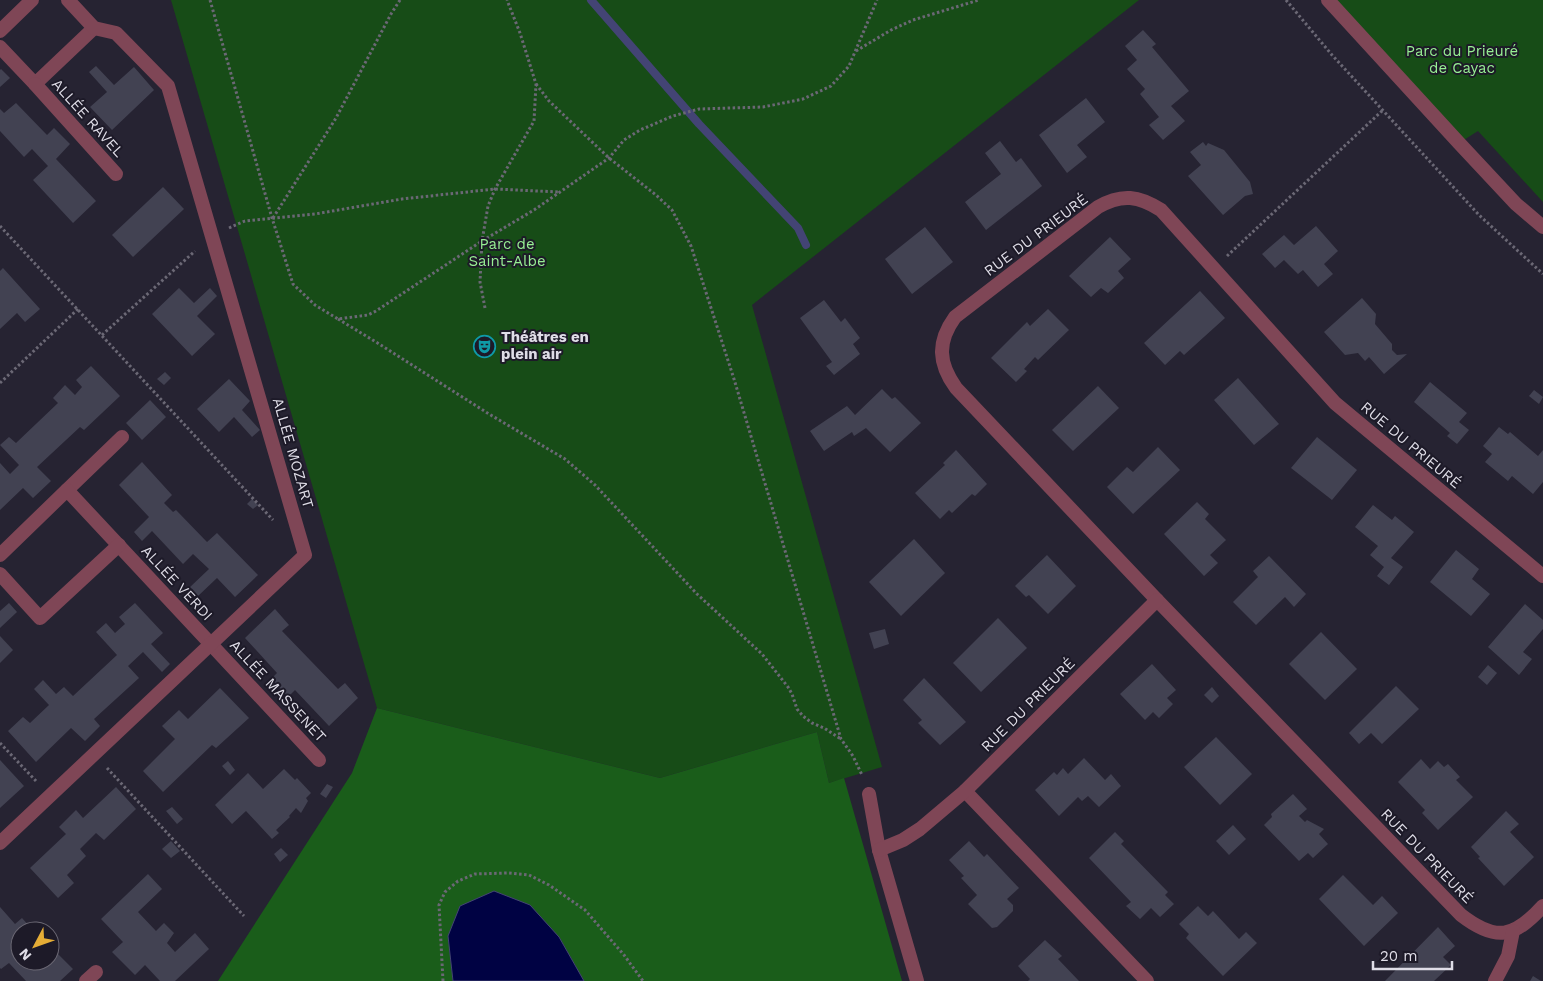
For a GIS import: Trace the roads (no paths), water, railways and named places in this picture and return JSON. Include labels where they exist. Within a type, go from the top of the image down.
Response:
[{"type":"street","points":[[0,32],[32,0]]},
{"type":"street","name":"ALLÉE MOZART","points":[[0,843],[305,555],[168,86],[116,34],[94,28],[68,0]]},
{"type":"street","points":[[1328,0],[1458,144],[1516,204],[1543,227]]},
{"type":"street","points":[[35,84],[94,28]]},
{"type":"street","name":"ALLÉE RAVEL","points":[[0,47],[116,174]]},
{"type":"street","name":"RUE DU PRIEURÉ","points":[[1513,932],[1488,931],[1474,925],[1461,915],[1157,600],[956,388],[948,377],[943,363],[943,340],[947,328],[955,317],[1109,200],[1135,198],[1147,202],[1161,210],[1335,403],[1543,576]]},
{"type":"street","points":[[0,554],[122,437]]},
{"type":"street","name":"ALLÉE VERDI","points":[[67,490],[212,644]]},
{"type":"street","name":"ALLÉE VERDI","points":[[0,574],[40,618],[118,545]]},
{"type":"street","name":"RUE DU PRIEURÉ","points":[[879,850],[903,840],[965,791],[1157,600]]},
{"type":"street","name":"ALLÉE MASSENET","points":[[212,644],[319,760]]},
{"type":"street","points":[[965,791],[1147,981]]},
{"type":"street","points":[[869,794],[879,850],[917,981]]},
{"type":"street","points":[[1495,981],[1508,956],[1513,932],[1525,924],[1543,906]]},
{"type":"waterway","points":[[591,0],[699,124],[798,228],[806,245]]},
{"type":"place","name":"Théâtres en plein air","points":[[485,346]]},
{"type":"park label","name":"Parc du Prieuré de Cayac","points":[[1462,60]]},
{"type":"park label","name":"Parc de Saint-Albe","points":[[507,252]]}]
